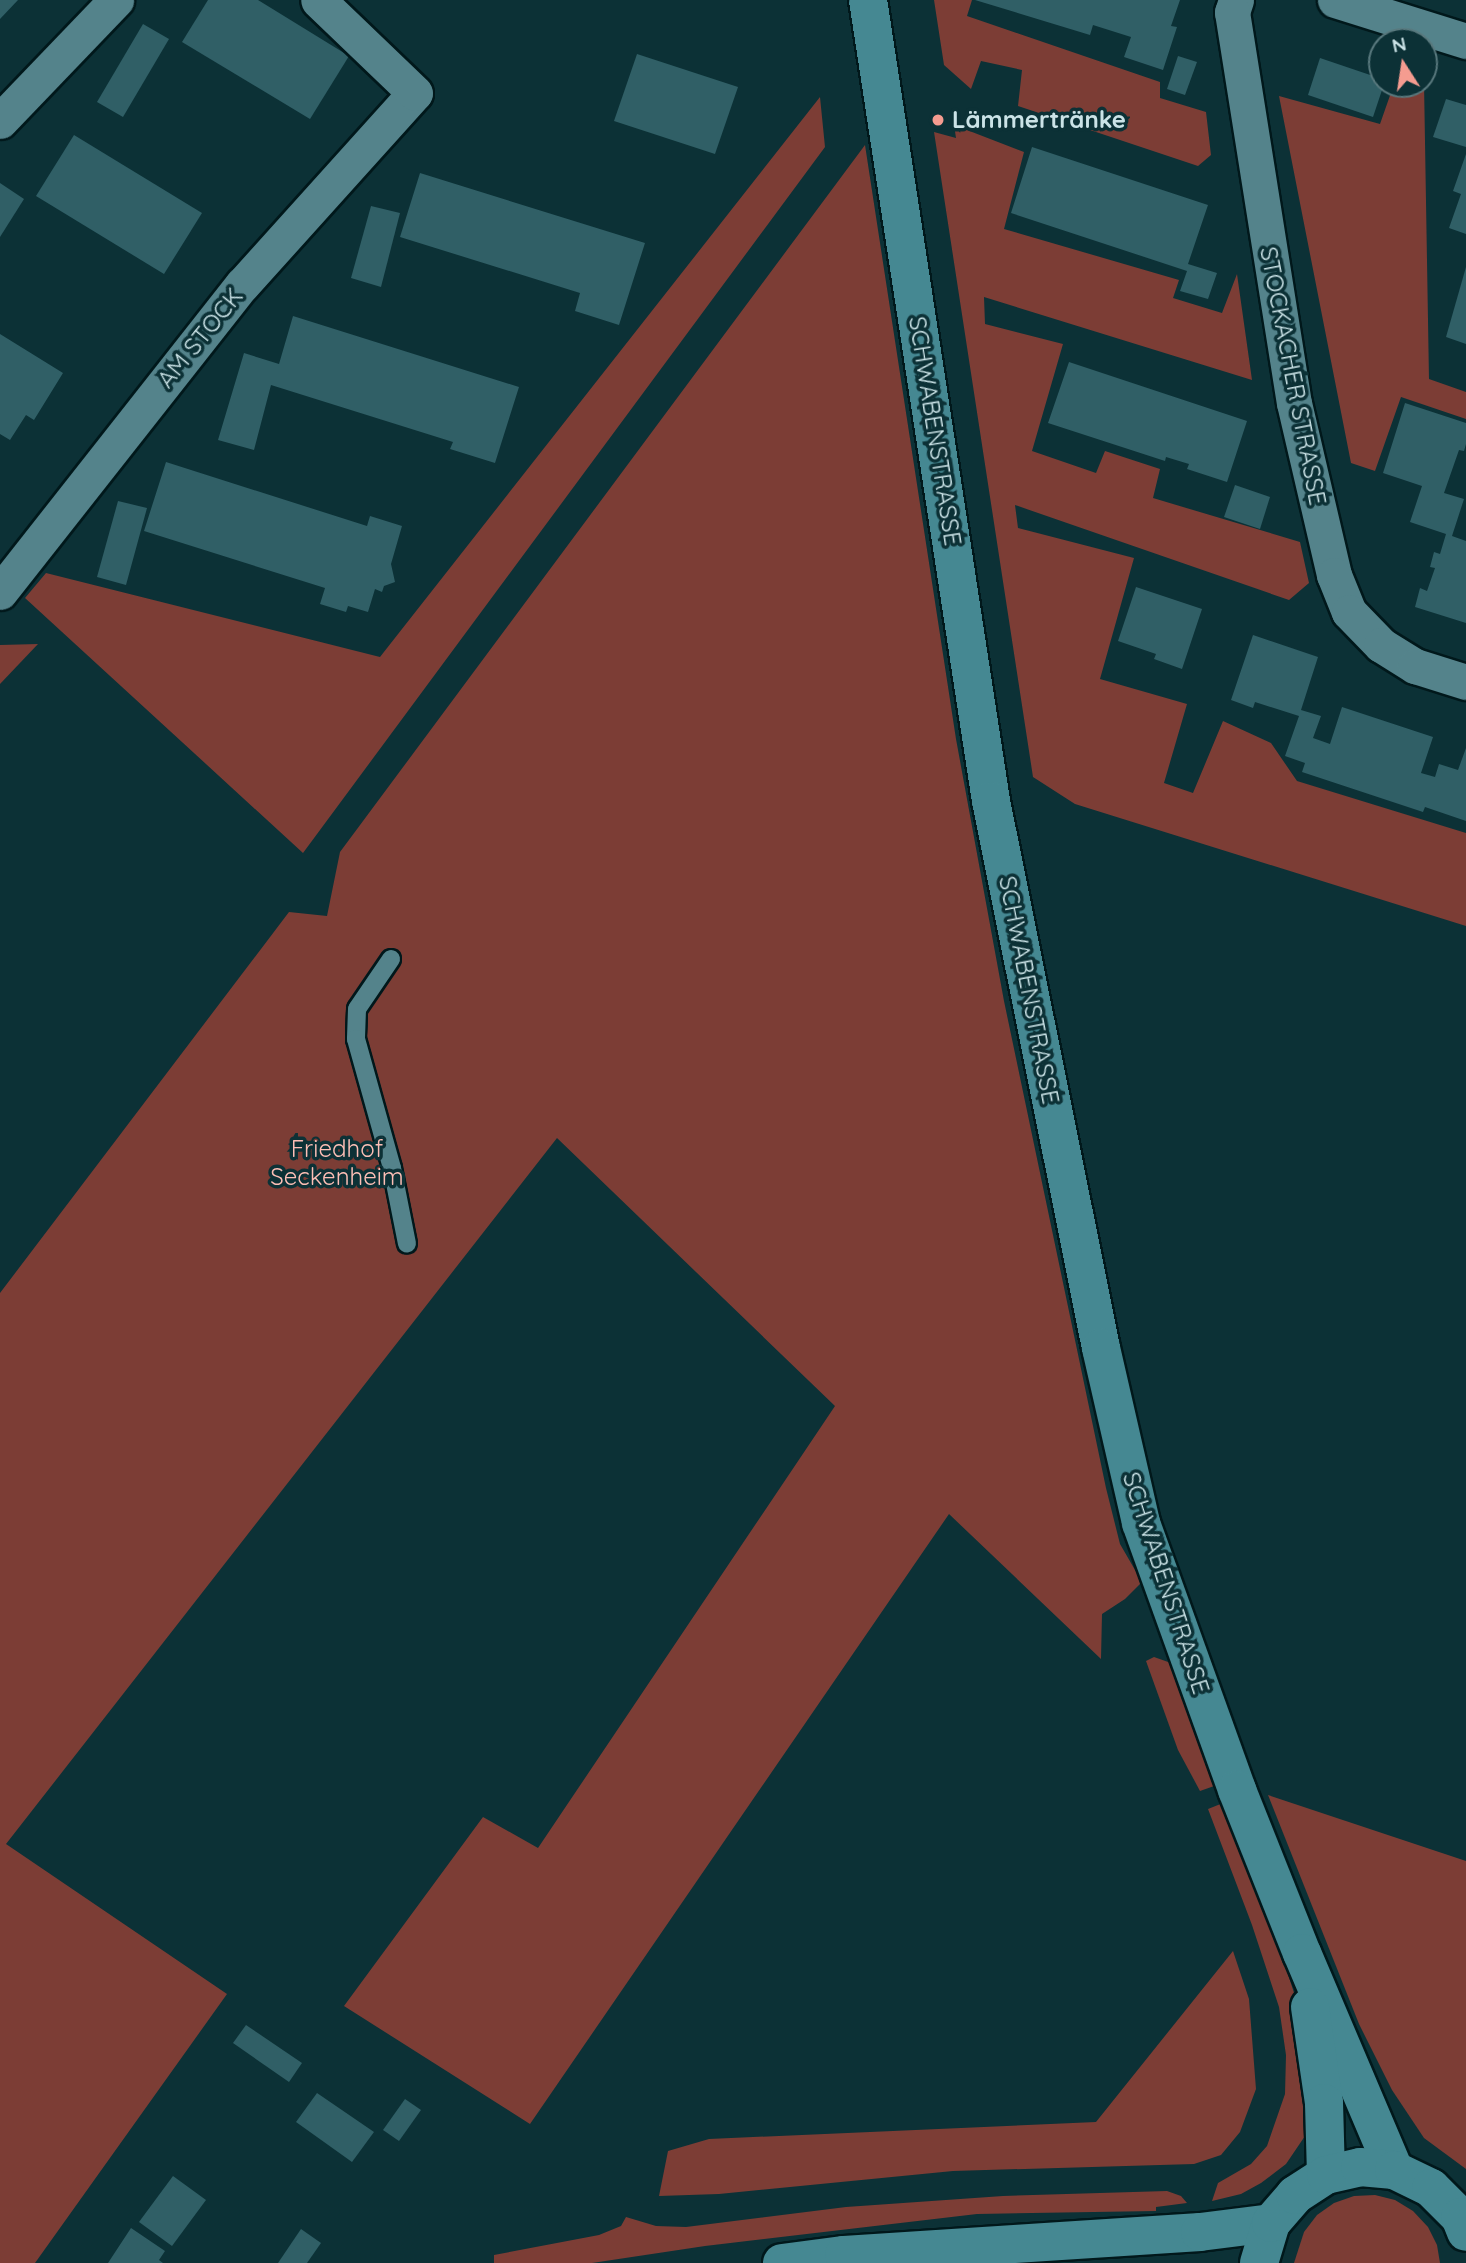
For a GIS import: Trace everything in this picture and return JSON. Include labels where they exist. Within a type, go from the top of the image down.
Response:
[{"type":"street","points":[[0,121],[116,0]]},
{"type":"street","name":"AM STOCK","points":[[0,592],[242,285],[415,93],[318,0]]},
{"type":"street","name":"SCHWABENSTRASSE","points":[[868,0],[990,800],[1101,1348],[1141,1523],[1237,1790],[1302,1953],[1394,2170]]},
{"type":"street","name":"STOCKACHER STRASSE","points":[[1236,0],[1232,12],[1234,26],[1294,403],[1334,575],[1349,612],[1381,645],[1415,666],[1466,682]]},
{"type":"street","points":[[1335,0],[1466,41]]},
{"type":"street","name":"SCHWABENSTRASSE","points":[[1302,1953],[1324,2103],[1326,2175]]},
{"type":"street","points":[[1259,2263],[1271,2223],[1295,2195],[1326,2175],[1360,2167],[1394,2170],[1431,2188],[1460,2217],[1466,2232]]},
{"type":"street","points":[[782,2263],[845,2255],[1200,2232],[1271,2223]]},
{"type":"street","points":[[1051,2242],[1133,2263]]},
{"type":"lane","points":[[391,959],[357,1009],[356,1039],[392,1168],[407,1244]]},
{"type":"green space","points":[[934,0],[972,0],[967,16],[1160,82],[1160,98],[1206,112],[1211,155],[1198,166],[1018,106],[1022,70],[981,61],[971,89],[944,65]]},
{"type":"green space","points":[[1279,96],[1380,124],[1389,98],[1424,98],[1429,379],[1466,392],[1466,419],[1401,397],[1375,471],[1351,463]]},
{"type":"green space","points":[[820,97],[825,147],[303,853],[25,598],[46,573],[380,657]]},
{"type":"green space","points":[[954,125],[1024,152],[1004,229],[1179,280],[1173,298],[1222,313],[1237,274],[1252,380],[984,297],[985,324],[1063,344],[1032,451],[1096,473],[1105,451],[1160,469],[1153,498],[1300,542],[1309,583],[1289,600],[1015,505],[1018,528],[1134,558],[1100,679],[1187,704],[1164,783],[1193,793],[1223,721],[1271,743],[1297,781],[1466,833],[1466,926],[1075,804],[1033,777],[934,132],[956,138]]},
{"type":"green space","name":"Friedhof Seckenheim","points":[[865,145],[956,739],[1004,1001],[1106,1488],[1120,1544],[1142,1582],[1125,1599],[1102,1614],[1101,1659],[949,1514],[530,2124],[344,2006],[483,1817],[538,1848],[835,1406],[557,1138],[6,1844],[227,1994],[35,2263],[0,2263],[0,1293],[289,912],[327,916],[340,852]]},
{"type":"green space","points":[[38,644],[0,684],[0,645]]},
{"type":"green space","points":[[1154,1657],[1171,1663],[1217,1785],[1200,1791],[1178,1750],[1146,1661]]},
{"type":"green space","points":[[1268,1795],[1466,1861],[1466,2169],[1424,2138],[1392,2090],[1359,2024]]},
{"type":"green space","points":[[1223,1803],[1259,1886],[1301,2014],[1305,2136],[1286,2164],[1261,2183],[1241,2194],[1212,2201],[1218,2183],[1251,2164],[1267,2146],[1285,2094],[1286,2055],[1279,2007],[1252,1925],[1208,1809]]},
{"type":"green space","points":[[1233,1951],[1249,1999],[1256,2089],[1240,2132],[1221,2155],[1194,2164],[953,2171],[719,2194],[659,2196],[668,2151],[709,2139],[1096,2122]]},
{"type":"green space","points":[[1167,2191],[1181,2196],[1187,2203],[1156,2207],[1156,2211],[977,2214],[705,2246],[592,2263],[494,2263],[494,2255],[599,2235],[621,2226],[626,2217],[656,2226],[686,2227],[846,2207],[1003,2196]]},
{"type":"green space","points":[[1375,2195],[1395,2200],[1413,2211],[1428,2227],[1437,2245],[1440,2263],[1294,2263],[1304,2232],[1317,2215],[1334,2203],[1354,2196]]},
{"type":"building","points":[[0,0],[18,0],[0,19]]},
{"type":"building","points":[[208,0],[258,0],[349,56],[310,119],[182,42]]},
{"type":"building","points":[[975,0],[1180,0],[1171,26],[1177,27],[1163,70],[1124,57],[1131,37],[1093,25],[1090,35]]},
{"type":"building","points":[[143,24],[169,39],[123,117],[97,102]]},
{"type":"building","points":[[637,54],[738,87],[715,154],[614,121]]},
{"type":"building","points":[[1178,56],[1197,62],[1185,95],[1167,89]]},
{"type":"building","points":[[1320,58],[1368,74],[1368,98],[1379,98],[1373,117],[1308,95]]},
{"type":"building","points":[[1446,99],[1466,105],[1466,147],[1433,137]]},
{"type":"building","points":[[74,135],[202,213],[164,274],[36,196]]},
{"type":"building","points":[[1032,147],[1208,205],[1188,264],[1217,273],[1208,299],[1180,291],[1187,271],[1011,213]]},
{"type":"building","points":[[1466,154],[1466,234],[1449,228],[1461,194],[1453,191]]},
{"type":"building","points":[[420,173],[645,243],[619,325],[575,311],[580,293],[400,237]]},
{"type":"building","points":[[0,183],[24,199],[0,237]]},
{"type":"building","points":[[371,206],[400,213],[381,287],[351,278]]},
{"type":"building","points":[[1466,267],[1466,344],[1446,337]]},
{"type":"building","points":[[293,316],[519,387],[495,463],[450,449],[453,442],[271,385],[254,450],[218,440],[244,353],[279,364]]},
{"type":"building","points":[[0,334],[63,373],[34,420],[26,415],[10,440],[0,434]]},
{"type":"building","points":[[1069,362],[1247,421],[1227,482],[1187,469],[1189,464],[1166,457],[1165,461],[1048,423]]},
{"type":"building","points":[[1405,403],[1466,423],[1464,451],[1459,450],[1444,493],[1464,499],[1452,536],[1466,541],[1466,623],[1415,607],[1420,588],[1427,591],[1435,568],[1430,567],[1434,552],[1440,554],[1446,534],[1410,522],[1422,486],[1383,473]]},
{"type":"building","points":[[166,462],[367,526],[370,516],[402,526],[391,564],[395,582],[384,586],[382,592],[375,589],[368,612],[348,606],[346,612],[320,604],[325,588],[144,531]]},
{"type":"building","points":[[1235,485],[1270,497],[1260,529],[1224,517]]},
{"type":"building","points":[[118,501],[147,508],[126,585],[97,577]]},
{"type":"building","points":[[1136,587],[1202,609],[1182,669],[1154,659],[1156,654],[1118,641]]},
{"type":"building","points":[[1253,635],[1318,657],[1301,710],[1321,716],[1313,738],[1330,744],[1342,707],[1433,737],[1421,773],[1435,777],[1439,764],[1458,770],[1466,748],[1466,821],[1425,807],[1423,812],[1302,772],[1305,763],[1285,756],[1299,716],[1255,702],[1253,708],[1231,700]]},
{"type":"building","points":[[246,2025],[302,2063],[289,2082],[233,2043]]},
{"type":"building","points":[[317,2093],[374,2132],[352,2162],[296,2122]]},
{"type":"building","points":[[405,2099],[421,2110],[399,2141],[383,2130]]},
{"type":"building","points":[[173,2176],[206,2200],[172,2246],[139,2222]]},
{"type":"building","points":[[131,2228],[165,2251],[159,2260],[163,2263],[108,2263]]},
{"type":"building","points":[[301,2229],[321,2243],[307,2263],[278,2263]]},
{"type":"place","name":"Lämmertränke","points":[[938,120]]}]
